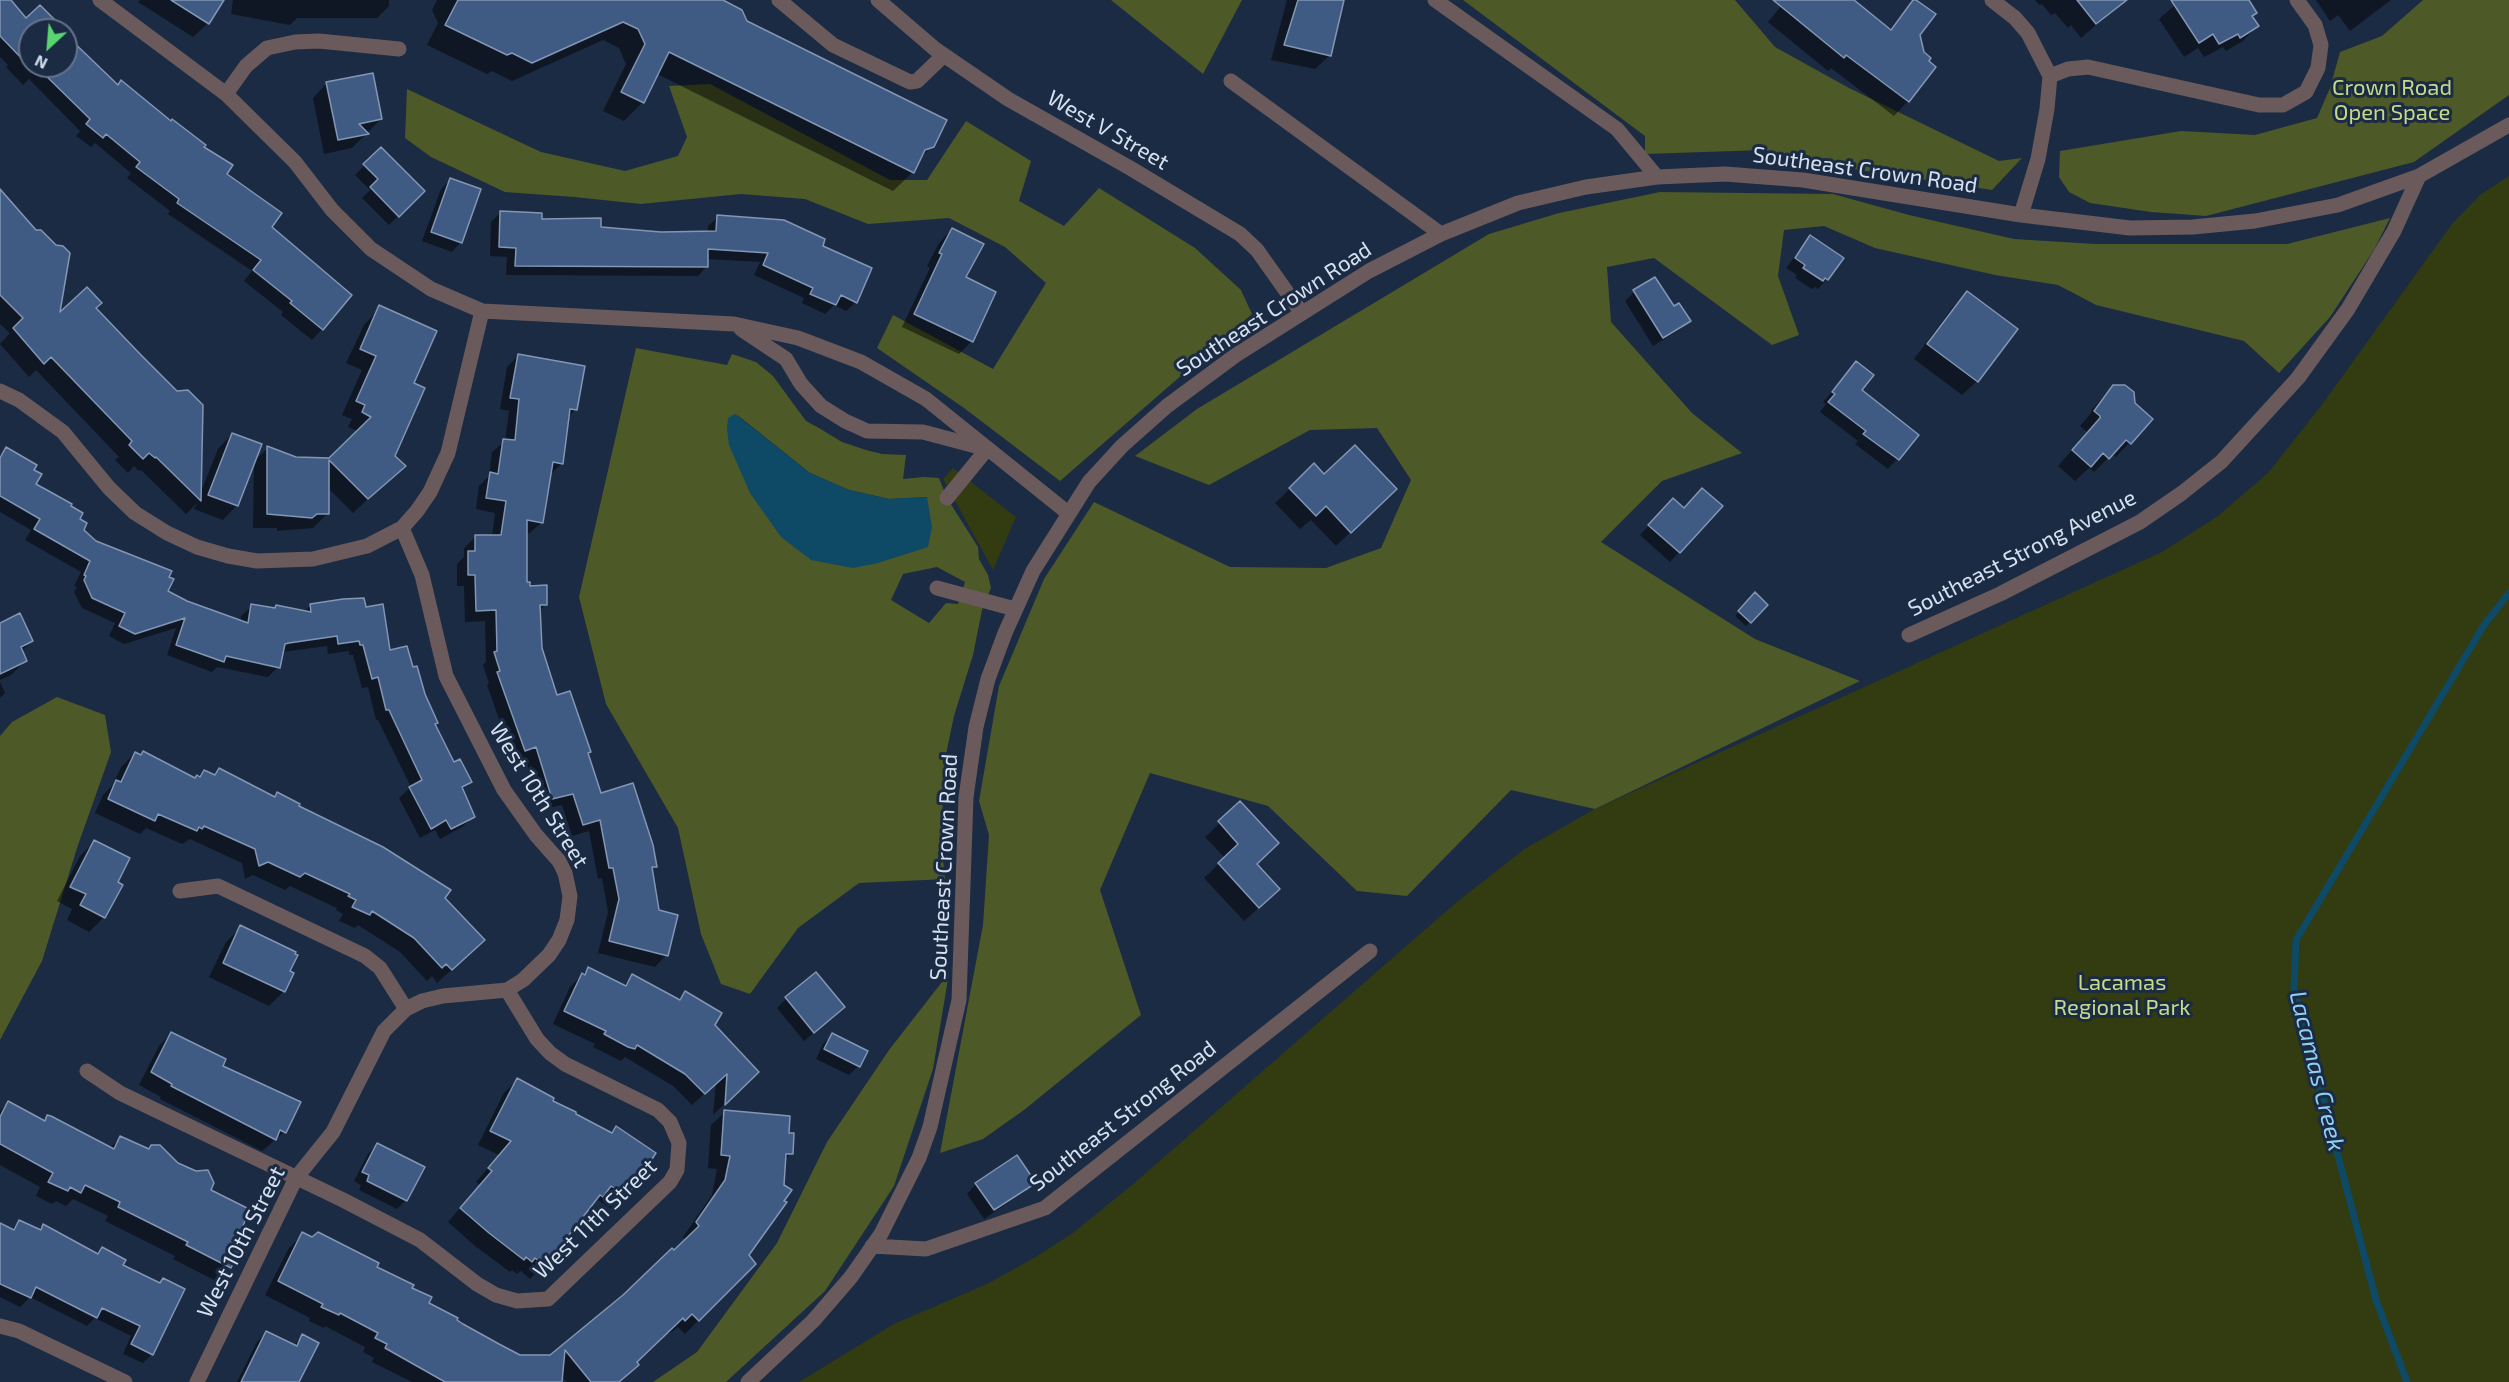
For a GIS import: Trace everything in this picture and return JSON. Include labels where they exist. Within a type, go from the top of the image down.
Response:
[{"type":"street","points":[[100,0],[226,94],[295,162],[332,210],[371,249],[430,289],[482,311],[734,324],[798,338],[861,362],[926,399],[1068,513]]},
{"type":"street","points":[[779,0],[833,45],[909,82],[918,81],[944,55]]},
{"type":"street","name":"West V Street","points":[[878,0],[944,55],[1008,99],[1240,234],[1257,250],[1301,312]]},
{"type":"street","points":[[1435,0],[1617,129],[1657,177]]},
{"type":"street","points":[[1992,0],[2015,18],[2028,33],[2050,75],[2047,110],[2038,159],[2021,215]]},
{"type":"street","points":[[2050,75],[2068,69],[2088,67],[2259,105],[2283,105],[2306,92],[2318,68],[2321,45],[2315,26],[2297,0]]},
{"type":"street","points":[[226,94],[246,66],[267,48],[295,42],[319,41],[399,49]]},
{"type":"street","points":[[1231,81],[1441,234]]},
{"type":"street","name":"Southeast Crown Road","points":[[748,1382],[813,1322],[851,1277],[872,1246],[920,1158],[930,1127],[959,1000],[966,796],[976,726],[988,679],[1015,609],[1033,571],[1089,482],[1122,446],[1167,406],[1236,355],[1369,271],[1441,234],[1518,203],[1586,187],[1657,177],[1725,174],[1803,180],[2021,215],[2130,228],[2193,227],[2245,222],[2338,205],[2419,176],[2509,125]]},
{"type":"street","name":"Southeast Strong Avenue","points":[[1909,635],[2000,594],[2140,522],[2221,462],[2298,378],[2337,324],[2390,240],[2419,176]]},
{"type":"street","points":[[0,391],[20,400],[63,432],[109,488],[135,513],[167,533],[197,547],[228,556],[257,561],[314,559],[367,546],[402,528],[430,492],[448,453],[482,311]]},
{"type":"street","points":[[734,324],[786,359],[801,384],[820,406],[845,421],[867,430],[923,432],[987,449]]},
{"type":"street","points":[[947,498],[987,449]]},
{"type":"street","name":"West 10th Street","points":[[197,1382],[296,1178],[333,1132],[384,1031],[406,1009],[422,1001],[443,996],[507,990],[536,969],[559,940],[565,928],[569,910],[569,886],[559,861],[532,830],[504,790],[446,676],[422,575],[402,528]]},
{"type":"street","points":[[937,588],[1015,609]]},
{"type":"street","points":[[180,891],[218,886],[365,956],[386,976],[406,1009]]},
{"type":"street","name":"Southeast Strong Road","points":[[872,1246],[926,1249],[1046,1208],[1370,951]]},
{"type":"street","name":"West 11th Street","points":[[296,1178],[420,1240],[477,1284],[496,1294],[517,1301],[533,1302],[548,1299],[561,1289],[670,1182],[677,1170],[679,1143],[670,1122],[658,1110],[566,1064],[550,1053],[537,1039],[507,990]]},
{"type":"street","points":[[87,1071],[120,1093],[296,1178]]},
{"type":"street","points":[[0,1326],[19,1331],[125,1382]]},
{"type":"green space","points":[[1111,0],[1242,0],[1203,74]]},
{"type":"green space","points":[[1463,0],[1735,0],[1775,47],[1849,88],[1999,161],[2022,158],[1992,190],[1827,165],[1764,150],[1645,154],[1645,136]]},
{"type":"green space","name":"Crown Road Open Space","points":[[2423,0],[2509,0],[2509,95],[2414,162],[2206,216],[2151,212],[2090,203],[2069,192],[2059,177],[2060,151],[2181,131],[2255,135],[2317,118],[2330,88],[2340,52],[2382,36]]},
{"type":"green space","points":[[710,84],[890,180],[927,180],[966,121],[1031,161],[1019,201],[1064,226],[1099,188],[1195,248],[1241,290],[1252,314],[1060,481],[964,408],[877,348],[893,315],[993,369],[1046,283],[1005,247],[949,218],[868,224],[805,199],[741,194],[641,204],[505,192],[431,157],[405,138],[407,89],[541,152],[625,171],[678,156],[687,137],[669,86]]},
{"type":"green space","name":"Lacamas Regional Park","points":[[2509,176],[2509,1382],[799,1382],[894,1324],[987,1284],[1073,1233],[1132,1185],[1458,901],[1526,848],[1595,809],[2162,552],[2218,516],[2268,473],[2321,406],[2452,224],[2480,195]]},
{"type":"green space","points":[[1660,192],[1833,194],[1909,215],[2014,239],[2095,244],[2287,244],[2390,218],[2374,250],[2330,317],[2279,373],[2244,341],[2096,305],[2058,285],[1995,275],[1875,248],[1824,226],[1784,230],[1778,276],[1799,335],[1772,345],[1654,258],[1607,267],[1611,322],[1692,413],[1742,453],[1662,481],[1601,542],[1755,639],[1860,681],[1595,809],[1511,790],[1407,896],[1357,891],[1268,806],[1150,773],[1100,890],[1141,1015],[1024,1110],[983,1139],[940,1153],[983,925],[989,835],[979,801],[999,686],[1044,579],[1094,502],[1230,567],[1326,568],[1381,548],[1411,480],[1377,428],[1310,430],[1209,485],[1135,456],[1197,409],[1489,234],[1559,213]]},
{"type":"green space","points":[[636,348],[727,365],[732,354],[756,362],[773,376],[806,421],[842,442],[882,454],[906,455],[903,479],[939,478],[947,498],[978,547],[979,559],[988,575],[991,588],[982,610],[973,655],[954,716],[945,759],[941,838],[945,879],[947,879],[859,883],[798,928],[750,994],[721,984],[701,934],[678,828],[606,704],[579,597]],"holes":[[[736,414],[810,473],[849,490],[889,499],[927,497],[878,563]],[[937,567],[965,582],[958,604],[946,603],[929,623],[891,600],[903,574]]]},
{"type":"green space","points":[[953,468],[1016,517],[993,570],[943,479]]},
{"type":"green space","points":[[57,697],[105,715],[111,752],[77,848],[42,961],[0,1040],[0,736],[12,722]]},
{"type":"green space","points":[[949,973],[933,1069],[894,1186],[825,1291],[726,1382],[653,1382],[697,1352],[777,1243],[827,1142],[889,1050]]},
{"type":"water","points":[[735,414],[810,473],[849,490],[889,499],[927,497],[932,527],[928,547],[878,563],[853,568],[811,560],[781,537],[750,493],[729,445],[728,418]]},
{"type":"building","points":[[0,0],[11,0],[26,18],[18,18],[18,55],[0,36]]},
{"type":"building","points":[[171,0],[224,0],[209,24]]},
{"type":"building","points":[[458,0],[723,0],[742,10],[747,21],[947,120],[934,147],[925,150],[914,173],[669,52],[644,103],[621,92],[645,44],[638,29],[623,22],[532,63],[512,53],[507,55],[445,25]]},
{"type":"building","points":[[1298,0],[1344,0],[1331,56],[1284,45]]},
{"type":"building","points":[[1773,0],[1854,0],[1891,30],[1913,0],[1916,0],[1936,14],[1920,35],[1924,52],[1936,67],[1909,102],[1846,55],[1844,58]]},
{"type":"building","points":[[2077,0],[2127,0],[2096,24]]},
{"type":"building","points":[[2171,0],[2249,0],[2257,13],[2252,16],[2259,26],[2240,38],[2238,34],[2219,44],[2213,34],[2199,43]]},
{"type":"building","points":[[40,5],[53,18],[26,18]]},
{"type":"building","points":[[78,47],[118,85],[121,80],[171,121],[172,119],[206,145],[204,147],[233,165],[227,174],[282,213],[272,227],[352,295],[323,330],[290,303],[292,301],[253,270],[261,260],[177,203],[179,199],[136,167],[140,162],[106,134],[103,138],[86,124],[90,119],[48,78],[78,78]]},
{"type":"building","points":[[373,73],[382,119],[359,124],[369,134],[338,140],[326,82]]},
{"type":"building","points":[[381,147],[425,191],[399,217],[370,187],[378,179],[363,164]]},
{"type":"building","points":[[450,178],[481,189],[462,243],[431,232]]},
{"type":"building","points":[[0,189],[36,230],[41,230],[56,245],[63,246],[70,253],[60,312],[87,287],[102,303],[96,308],[141,355],[177,391],[188,390],[203,405],[201,501],[156,457],[149,453],[143,459],[129,445],[132,441],[51,357],[44,364],[13,328],[23,318],[0,295]]},
{"type":"building","points":[[500,211],[542,213],[542,219],[601,218],[601,227],[661,232],[716,231],[717,215],[784,220],[825,239],[823,246],[872,268],[857,303],[841,295],[836,305],[810,294],[813,288],[763,265],[768,253],[708,249],[708,267],[515,266],[516,248],[499,247]]},
{"type":"building","points":[[952,228],[984,244],[966,277],[996,292],[973,342],[914,314]]},
{"type":"building","points":[[1810,235],[1844,258],[1828,280],[1825,278],[1823,281],[1803,268],[1805,265],[1795,258]]},
{"type":"building","points":[[1655,277],[1674,306],[1679,303],[1691,321],[1663,338],[1633,290]]},
{"type":"building","points":[[1967,291],[2018,329],[1978,382],[1927,344]]},
{"type":"building","points":[[379,305],[437,331],[414,383],[425,388],[395,456],[406,466],[368,499],[329,460],[329,514],[317,514],[312,518],[267,514],[267,446],[296,457],[329,458],[371,417],[362,412],[365,405],[356,401],[376,356],[360,349]]},
{"type":"building","points":[[518,354],[585,366],[577,410],[570,409],[563,464],[553,462],[543,523],[527,520],[527,582],[530,582],[530,586],[547,585],[547,605],[540,605],[542,648],[557,695],[570,691],[591,752],[588,753],[601,793],[633,783],[653,845],[657,867],[652,867],[659,910],[678,915],[668,956],[609,941],[619,899],[613,868],[609,868],[600,820],[583,825],[573,794],[552,799],[536,747],[525,751],[497,672],[500,671],[494,652],[497,651],[496,610],[476,611],[475,575],[468,575],[468,551],[475,551],[475,535],[501,535],[506,501],[486,498],[490,472],[498,474],[503,439],[515,440],[519,399],[510,398]]},
{"type":"building","points":[[1856,361],[1874,375],[1862,390],[1919,435],[1899,460],[1863,434],[1866,431],[1828,402],[1835,394],[1832,392]]},
{"type":"building","points":[[2113,385],[2125,385],[2134,392],[2135,403],[2153,419],[2131,444],[2126,440],[2109,459],[2103,453],[2091,467],[2072,450],[2100,418],[2094,411]]},
{"type":"building","points":[[232,433],[262,444],[238,506],[208,495]]},
{"type":"building","points":[[1355,445],[1397,489],[1351,533],[1326,506],[1316,516],[1289,488],[1314,463],[1324,474]]},
{"type":"building","points":[[6,447],[37,465],[34,470],[42,474],[36,484],[72,504],[71,506],[83,513],[80,519],[87,523],[84,530],[96,541],[172,571],[169,577],[174,579],[168,591],[187,601],[248,623],[251,604],[275,608],[276,605],[311,612],[310,604],[343,599],[364,598],[366,607],[383,604],[390,650],[407,646],[413,667],[417,666],[425,694],[438,723],[435,724],[454,762],[460,759],[472,782],[462,787],[475,817],[451,829],[446,820],[431,829],[409,787],[422,780],[389,710],[386,710],[378,677],[372,679],[363,645],[360,645],[359,641],[338,644],[337,636],[285,644],[280,668],[226,656],[224,662],[176,645],[185,618],[135,634],[119,626],[125,613],[92,598],[84,580],[90,561],[34,529],[40,519],[0,496],[0,458]]},
{"type":"building","points":[[1702,488],[1723,506],[1680,553],[1648,525],[1673,498],[1684,508]]},
{"type":"building","points":[[1755,592],[1768,605],[1751,623],[1738,611]]},
{"type":"building","points":[[20,613],[33,641],[21,647],[27,661],[0,674],[0,623]]},
{"type":"building","points":[[143,751],[195,778],[197,775],[200,777],[204,770],[215,775],[219,768],[275,797],[277,792],[300,804],[299,806],[383,847],[451,890],[445,898],[485,940],[452,970],[446,964],[442,968],[414,938],[372,911],[370,915],[352,907],[356,900],[348,896],[350,894],[305,873],[300,877],[268,862],[259,866],[255,849],[204,826],[202,829],[199,827],[197,831],[158,814],[155,821],[108,799],[116,780],[121,782],[135,752],[141,755]]},
{"type":"building","points":[[1240,801],[1279,843],[1257,864],[1280,889],[1259,908],[1218,863],[1238,844],[1218,821]]},
{"type":"building","points":[[94,840],[130,858],[118,882],[123,885],[105,918],[80,905],[86,894],[70,887]]},
{"type":"building","points":[[240,925],[296,952],[295,954],[298,955],[290,971],[294,973],[285,992],[223,963]]},
{"type":"building","points":[[588,967],[626,986],[632,974],[680,1000],[685,991],[722,1013],[715,1025],[759,1072],[725,1105],[727,1074],[705,1094],[685,1074],[637,1045],[635,1049],[628,1047],[604,1034],[606,1031],[564,1011],[582,973],[585,975]]},
{"type":"building","points":[[816,972],[845,1007],[814,1033],[785,997]]},
{"type":"building","points":[[171,1032],[226,1059],[223,1066],[301,1102],[286,1133],[280,1130],[276,1140],[171,1086],[172,1084],[151,1072]]},
{"type":"building","points":[[832,1033],[868,1051],[860,1067],[824,1049]]},
{"type":"building","points":[[517,1078],[554,1098],[553,1101],[612,1133],[616,1126],[656,1153],[627,1197],[611,1186],[603,1197],[600,1195],[545,1266],[535,1258],[532,1262],[526,1257],[524,1260],[460,1208],[492,1171],[488,1168],[511,1141],[490,1131]]},
{"type":"building","points":[[8,1101],[45,1121],[47,1115],[51,1116],[114,1149],[120,1136],[149,1149],[151,1145],[160,1145],[178,1163],[196,1171],[208,1170],[214,1183],[211,1190],[249,1209],[242,1229],[246,1231],[240,1241],[243,1243],[231,1268],[186,1245],[188,1242],[118,1207],[120,1202],[85,1185],[81,1193],[70,1187],[68,1191],[48,1182],[53,1173],[0,1144],[0,1117]]},
{"type":"building","points":[[724,1110],[790,1116],[789,1133],[794,1133],[793,1154],[786,1154],[784,1185],[792,1190],[784,1201],[787,1202],[749,1255],[756,1264],[699,1321],[692,1314],[685,1321],[683,1318],[637,1362],[639,1365],[619,1382],[591,1382],[565,1350],[562,1382],[445,1382],[385,1348],[387,1344],[375,1338],[378,1333],[340,1313],[339,1315],[321,1307],[323,1304],[278,1281],[302,1232],[312,1237],[318,1232],[379,1263],[377,1267],[414,1285],[412,1288],[432,1297],[429,1303],[499,1344],[520,1355],[550,1355],[623,1295],[672,1248],[674,1250],[699,1226],[696,1222],[725,1180],[730,1156],[721,1155]]},
{"type":"building","points":[[377,1143],[425,1167],[407,1201],[367,1181],[369,1175],[362,1172]]},
{"type":"building","points":[[1017,1155],[1036,1183],[994,1210],[975,1183]]},
{"type":"building","points":[[19,1220],[41,1230],[43,1224],[98,1254],[102,1247],[126,1260],[123,1265],[160,1283],[163,1278],[185,1289],[153,1355],[131,1344],[140,1326],[102,1308],[97,1318],[36,1287],[31,1298],[0,1284],[0,1223],[14,1230]]},
{"type":"building","points":[[266,1331],[297,1346],[302,1334],[319,1343],[299,1382],[241,1382]]},
{"type":"waterway","name":"Lacamas Creek","points":[[2407,1382],[2376,1300],[2294,989],[2296,940],[2484,625],[2509,593]]}]
